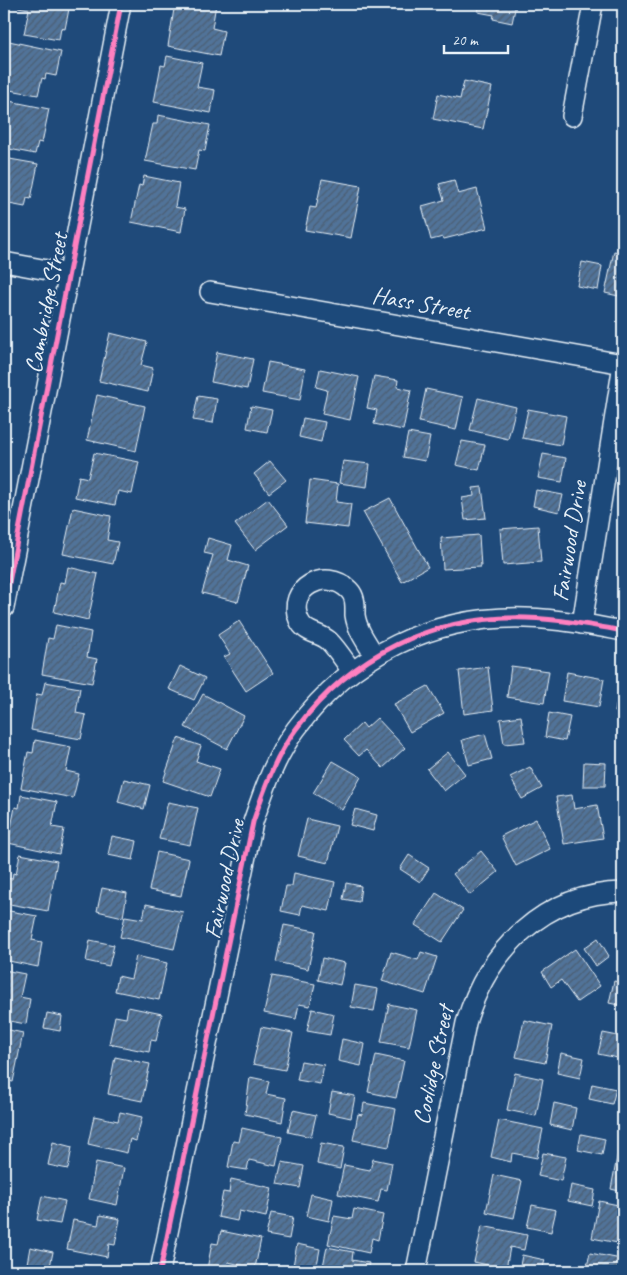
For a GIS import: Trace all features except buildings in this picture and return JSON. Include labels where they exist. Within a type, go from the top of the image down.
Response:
[{"type":"street","name":"Cambridge Street","points":[[4,608],[121,4]]},
{"type":"street","points":[[572,116],[593,4]]},
{"type":"street","points":[[4,262],[70,274]]},
{"type":"street","name":"Hass Street","points":[[210,292],[623,364]]},
{"type":"street","name":"Fairwood Drive","points":[[160,1271],[253,822],[268,780],[295,730],[319,702],[352,672],[375,656],[432,631],[465,623],[524,618],[582,624],[623,364]]},
{"type":"street","points":[[352,672],[327,639],[305,629],[299,620],[296,611],[298,602],[308,585],[327,579],[339,582],[348,589],[355,603],[357,626],[375,656]]},
{"type":"street","points":[[582,624],[623,631]]},
{"type":"street","name":"Coolidge Street","points":[[416,1271],[472,1004],[484,976],[502,951],[526,927],[562,906],[586,897],[623,892]]},
{"type":"cycle path","points":[[4,608],[121,4]]},
{"type":"cycle path","points":[[160,1271],[253,822],[276,762],[296,729],[318,703],[342,680],[368,661],[397,645],[427,632],[459,624],[492,619],[526,618],[563,621],[623,631]]}]
